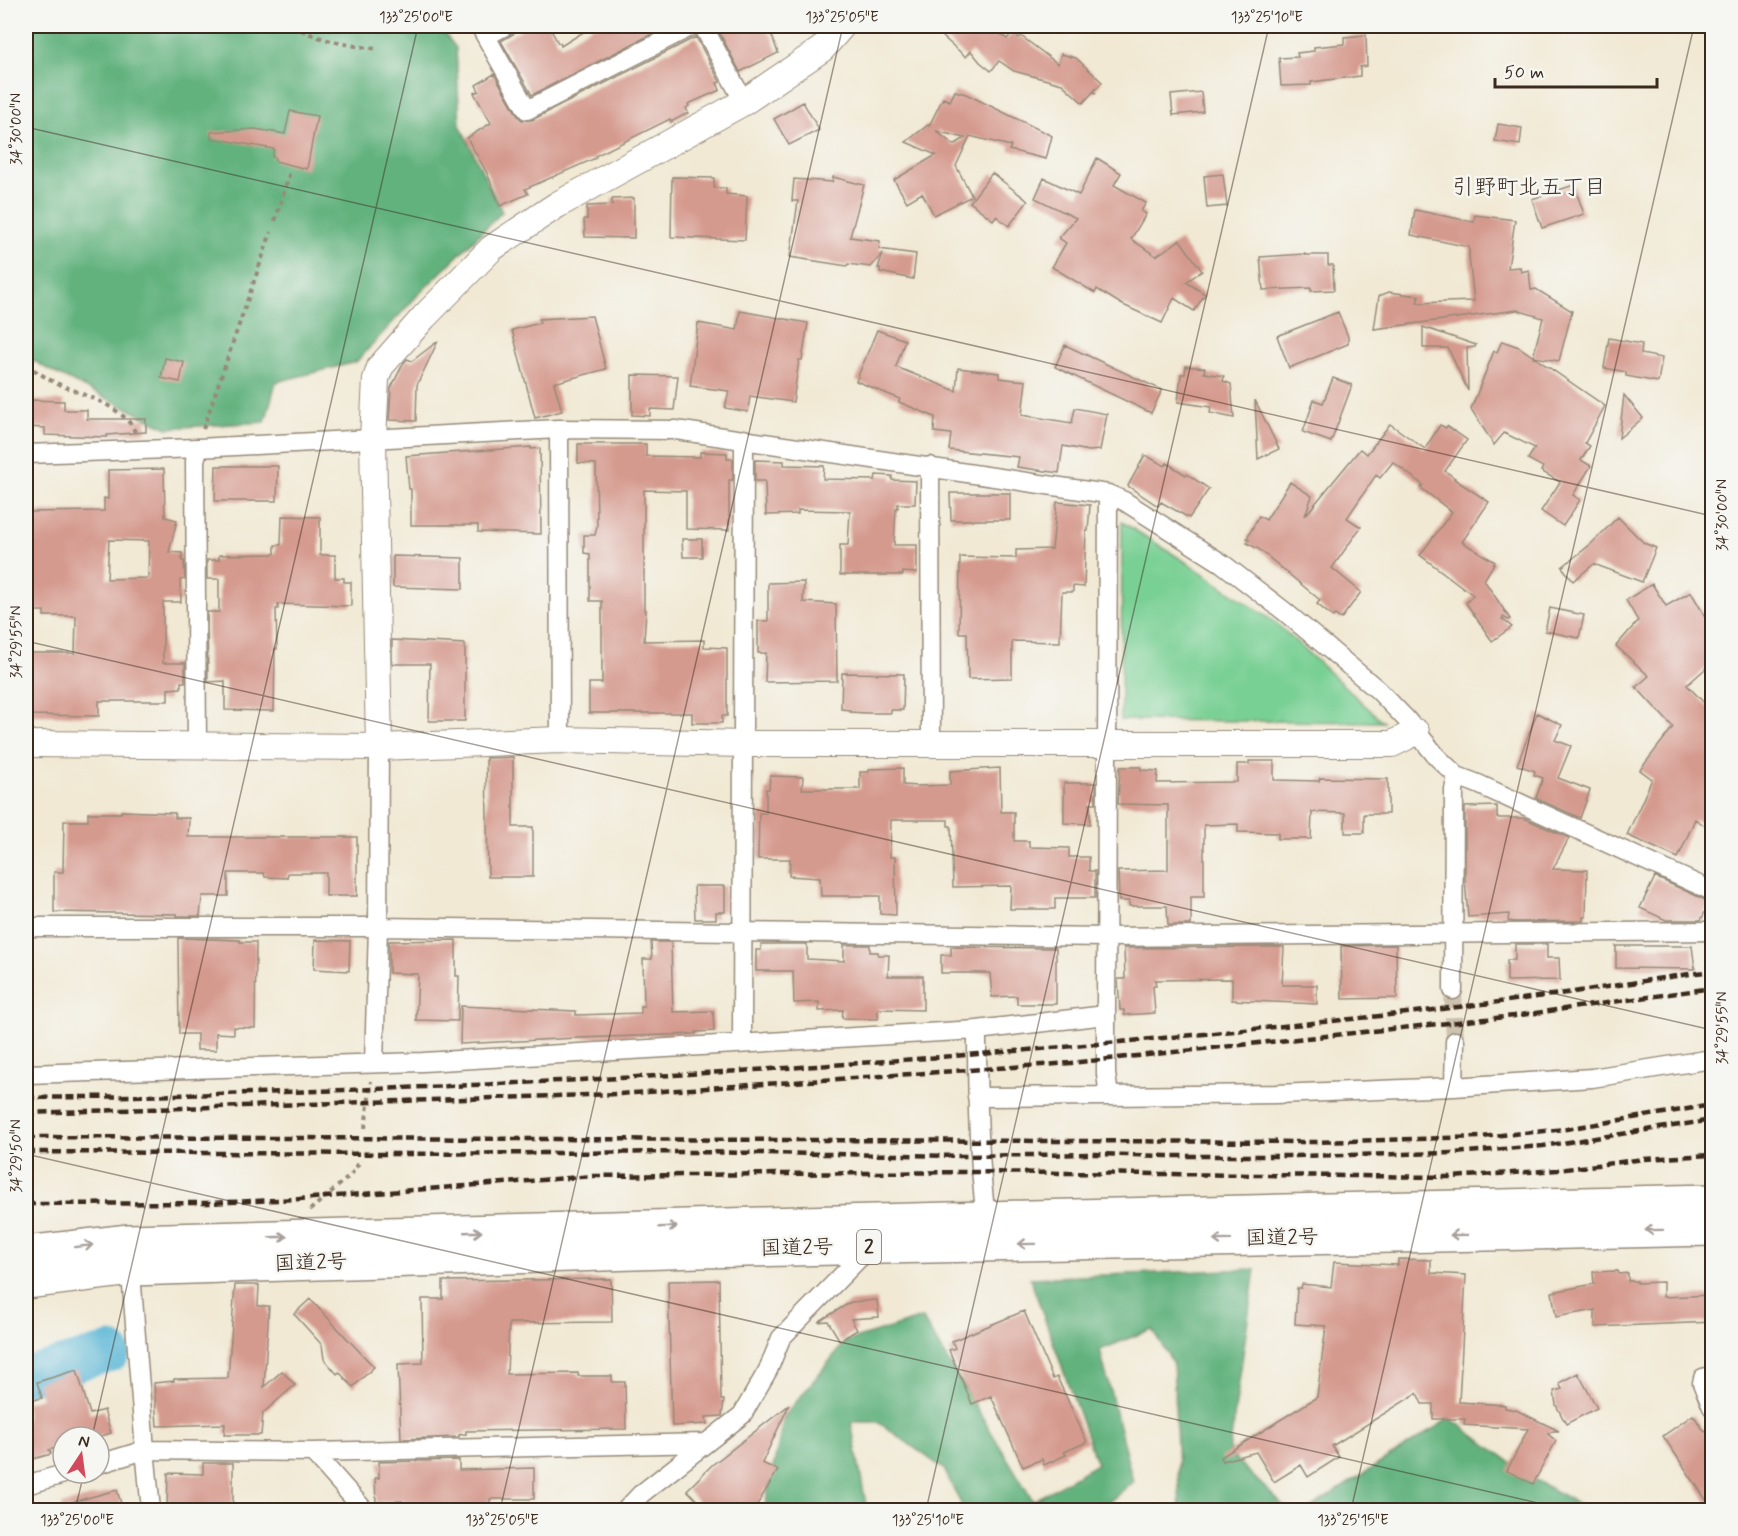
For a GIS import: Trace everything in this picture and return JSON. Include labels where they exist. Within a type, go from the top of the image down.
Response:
[{"type":"highway","name":"国道2号","points":[[26,1282],[130,1255],[277,1237],[1713,1201]]},
{"type":"highway","name":"国道2号","points":[[26,1253],[130,1255],[870,1247],[1713,1229]]},
{"type":"street","points":[[504,26],[483,31],[527,110],[692,26]]},
{"type":"street","points":[[703,26],[744,102]]},
{"type":"street","points":[[374,1063],[378,927],[378,747],[373,439],[376,379],[380,367],[424,317],[492,248],[557,205],[744,102],[822,48],[842,26]]},
{"type":"street","points":[[559,429],[560,740]]},
{"type":"street","points":[[26,454],[140,449],[199,443],[373,439],[559,429],[676,430],[744,438],[1108,494],[1124,501],[1223,564],[1276,604],[1378,690],[1437,758],[1457,776],[1713,891]]},
{"type":"street","points":[[742,1043],[745,744],[744,438]]},
{"type":"street","points":[[197,745],[195,461],[199,443]]},
{"type":"street","points":[[930,466],[931,744]]},
{"type":"street","points":[[1108,494],[1106,1074],[1109,1096]]},
{"type":"street","points":[[26,744],[378,747],[560,740],[745,744],[1392,744],[1416,732]]},
{"type":"street","points":[[1453,990],[1454,790],[1457,776]]},
{"type":"street","points":[[26,927],[378,927],[1107,937],[1713,931]]},
{"type":"street","points":[[26,1074],[423,1062],[977,1030],[1106,1016]]},
{"type":"street","points":[[977,1030],[977,1097],[986,1218]]},
{"type":"street","points":[[1454,1087],[1455,1041]]},
{"type":"street","points":[[977,1097],[1276,1094],[1454,1087],[1592,1078],[1713,1059]]},
{"type":"street","points":[[626,1510],[641,1494],[742,1415],[768,1370],[781,1338],[870,1247]]},
{"type":"street","points":[[130,1255],[144,1450],[151,1510]]},
{"type":"street","points":[[1713,1375],[1703,1378],[1702,1383],[1713,1407]]},
{"type":"street","points":[[111,1460],[144,1450],[313,1452],[705,1443]]},
{"type":"street","points":[[313,1452],[364,1510]]},
{"type":"street","points":[[26,1485],[51,1478]]},
{"type":"path","points":[[293,26],[315,37],[378,49]]},
{"type":"path","points":[[275,220],[290,172]]},
{"type":"path","points":[[199,443],[271,232]]},
{"type":"path","points":[[26,365],[52,381],[104,403],[131,422],[140,449]]},
{"type":"path","points":[[365,1128],[374,1063]]},
{"type":"path","points":[[277,1237],[351,1175],[359,1163]]},
{"type":"green space","points":[[26,26],[439,26],[456,48],[460,125],[502,212],[417,296],[356,362],[276,382],[265,422],[167,428],[49,370],[26,356]]},
{"type":"green space","points":[[1122,522],[1276,623],[1383,722],[1121,720]]},
{"type":"green space","points":[[1255,1269],[1229,1453],[1288,1510],[1180,1510],[1173,1363],[1152,1329],[1100,1350],[1133,1482],[1099,1510],[964,1510],[944,1469],[878,1422],[851,1422],[867,1510],[764,1510],[784,1417],[845,1342],[922,1318],[1033,1501],[1097,1464],[1030,1278]]},
{"type":"green space","points":[[1450,1418],[1535,1480],[1590,1510],[1307,1510]]},
{"type":"building","points":[[527,26],[549,26],[561,46],[593,26],[668,26],[532,95],[501,41]]},
{"type":"building","points":[[716,26],[760,26],[772,36],[778,53],[740,72]]},
{"type":"building","points":[[953,26],[990,26],[1007,39],[1012,33],[1019,38],[1021,36],[1058,64],[1061,54],[1076,58],[1102,82],[1094,91],[1096,93],[1093,92],[1083,103],[1062,84],[1014,71],[999,61],[991,71],[971,51],[966,57],[943,37]]},
{"type":"building","points":[[1366,35],[1367,66],[1360,67],[1360,76],[1311,82],[1311,85],[1281,86],[1279,58],[1298,57],[1297,53],[1314,51],[1314,47],[1344,44],[1344,37]]},
{"type":"building","points":[[696,37],[720,82],[717,83],[720,90],[688,104],[686,108],[688,113],[671,122],[670,119],[595,156],[596,158],[525,189],[528,194],[500,206],[487,173],[467,138],[491,123],[474,93],[479,91],[476,85],[494,74],[518,116],[522,120],[532,120]]},
{"type":"building","points":[[955,91],[966,94],[1052,136],[1046,159],[1009,150],[1011,146],[970,136],[956,166],[972,196],[934,215],[922,193],[907,202],[894,180],[936,155],[906,142],[929,126],[943,98],[950,101]],"holes":[[[936,131],[965,138],[954,145]]]},
{"type":"building","points":[[1201,92],[1203,112],[1173,115],[1171,95]]},
{"type":"building","points":[[803,102],[819,130],[789,145],[774,119]]},
{"type":"building","points":[[290,111],[317,116],[307,169],[275,161],[275,157],[272,157],[274,149],[211,138],[211,132],[255,129],[285,134]]},
{"type":"building","points":[[1498,124],[1522,128],[1520,145],[1495,141]]},
{"type":"building","points":[[1097,158],[1121,173],[1114,185],[1146,203],[1141,211],[1146,214],[1131,239],[1156,256],[1180,240],[1202,271],[1186,282],[1205,294],[1194,311],[1174,298],[1162,323],[1121,304],[1097,289],[1095,293],[1052,267],[1066,243],[1059,238],[1076,218],[1035,198],[1044,178],[1079,195]]},
{"type":"building","points":[[992,173],[1028,201],[1009,226],[996,216],[993,220],[970,202]]},
{"type":"building","points":[[1223,174],[1227,206],[1207,208],[1204,176]]},
{"type":"building","points":[[672,177],[714,178],[714,188],[726,188],[726,194],[747,196],[745,240],[671,237]]},
{"type":"building","points":[[833,177],[864,185],[850,237],[880,241],[879,249],[916,254],[913,279],[880,272],[878,268],[883,253],[871,267],[848,264],[847,266],[790,257],[798,201],[792,201],[794,179],[832,182]]},
{"type":"building","points":[[1574,185],[1584,214],[1542,228],[1532,199]]},
{"type":"building","points":[[634,198],[634,238],[585,237],[584,219],[587,219],[587,206],[612,205],[612,199]]},
{"type":"building","points":[[1415,210],[1474,222],[1475,215],[1515,220],[1508,268],[1520,267],[1521,272],[1529,270],[1531,290],[1536,289],[1572,311],[1559,361],[1533,357],[1543,318],[1517,310],[1374,329],[1379,296],[1389,292],[1419,296],[1417,303],[1474,301],[1469,247],[1411,235]]},
{"type":"building","points":[[1328,255],[1328,265],[1333,265],[1334,290],[1311,291],[1311,288],[1263,290],[1260,257]]},
{"type":"building","points":[[740,311],[808,323],[802,360],[799,360],[793,402],[750,396],[748,412],[725,408],[729,391],[690,386],[698,323],[737,330]]},
{"type":"building","points":[[1338,312],[1348,337],[1348,344],[1289,368],[1277,336]]},
{"type":"building","points":[[592,316],[606,369],[554,383],[562,411],[535,418],[512,330],[540,323],[539,319]]},
{"type":"building","points":[[1423,327],[1476,345],[1467,348],[1468,391],[1448,348],[1423,348]]},
{"type":"building","points":[[877,330],[905,340],[896,367],[956,391],[958,368],[999,373],[999,378],[1026,381],[1022,415],[1072,423],[1075,408],[1107,414],[1100,450],[1089,451],[1063,446],[1059,473],[1017,467],[1019,457],[949,450],[951,434],[934,432],[935,417],[899,402],[900,399],[856,381]]},
{"type":"building","points":[[1609,338],[1642,344],[1641,354],[1662,358],[1658,382],[1626,376],[1626,372],[1604,368]]},
{"type":"building","points":[[438,341],[417,385],[416,421],[389,420],[391,388],[403,364],[407,359],[412,361]]},
{"type":"building","points":[[1502,341],[1519,347],[1605,406],[1585,443],[1590,446],[1581,460],[1591,466],[1573,495],[1580,500],[1563,526],[1541,511],[1560,482],[1541,471],[1543,467],[1528,459],[1535,448],[1504,433],[1494,445],[1471,409],[1494,351],[1497,352]]},
{"type":"building","points":[[1065,345],[1162,390],[1151,413],[1055,367]]},
{"type":"building","points":[[165,358],[184,362],[180,382],[161,378]]},
{"type":"building","points":[[1186,366],[1205,368],[1204,373],[1224,376],[1223,381],[1231,384],[1234,418],[1210,413],[1211,407],[1178,402],[1181,374],[1185,374]]},
{"type":"building","points":[[632,375],[678,376],[674,410],[650,409],[650,416],[632,415]]},
{"type":"building","points":[[1333,378],[1352,385],[1331,442],[1303,432],[1314,400],[1323,403]]},
{"type":"building","points":[[1624,395],[1643,418],[1619,438]]},
{"type":"building","points":[[26,400],[64,401],[64,410],[87,410],[87,419],[146,419],[146,432],[107,435],[107,437],[45,435],[45,428],[26,427]]},
{"type":"building","points":[[1255,400],[1279,449],[1258,459]]},
{"type":"building","points":[[1390,424],[1425,449],[1440,425],[1446,428],[1447,426],[1467,440],[1445,471],[1489,502],[1462,542],[1495,562],[1484,580],[1510,619],[1503,617],[1502,619],[1512,627],[1492,641],[1466,603],[1473,595],[1420,555],[1452,512],[1421,488],[1423,485],[1393,462],[1380,478],[1376,475],[1347,518],[1361,527],[1332,568],[1361,592],[1341,619],[1335,615],[1333,617],[1317,604],[1320,600],[1260,550],[1247,543],[1249,539],[1247,538],[1259,516],[1266,520],[1290,482],[1312,496],[1305,516],[1360,449],[1367,454]]},
{"type":"building","points":[[578,444],[646,444],[646,456],[700,457],[700,452],[727,453],[727,459],[733,459],[733,480],[729,480],[729,530],[686,529],[686,491],[644,490],[644,610],[646,610],[644,641],[704,640],[704,647],[727,648],[727,716],[722,716],[722,723],[692,723],[692,713],[589,713],[589,683],[602,683],[602,601],[590,601],[590,554],[584,553],[584,535],[595,535],[597,527],[596,464],[578,463]]},
{"type":"building","points":[[531,447],[531,449],[540,448],[541,534],[478,532],[478,525],[411,525],[411,489],[409,489],[406,456]]},
{"type":"building","points":[[1145,455],[1165,466],[1167,463],[1209,489],[1189,518],[1161,502],[1158,506],[1128,486]]},
{"type":"building","points":[[755,460],[784,461],[784,465],[824,466],[823,479],[875,480],[876,475],[892,476],[892,480],[916,481],[915,504],[898,504],[896,508],[894,545],[917,545],[917,573],[840,575],[840,545],[848,545],[850,511],[798,510],[798,514],[766,515],[765,481],[755,481]]},
{"type":"building","points":[[216,466],[278,466],[277,501],[215,501]]},
{"type":"building","points":[[164,469],[165,517],[177,520],[169,552],[182,553],[185,579],[180,580],[181,602],[163,602],[163,663],[185,663],[185,682],[181,682],[181,688],[168,689],[168,701],[99,701],[99,716],[26,715],[26,653],[75,653],[76,616],[44,616],[44,611],[26,611],[26,583],[28,583],[26,512],[104,511],[104,498],[108,499],[108,470]],"holes":[[[109,540],[149,541],[148,578],[107,579]]]},
{"type":"building","points":[[950,493],[1010,493],[1010,520],[951,520]]},
{"type":"building","points":[[1057,502],[1090,505],[1088,531],[1086,531],[1084,587],[1073,586],[1073,592],[1062,592],[1060,642],[1012,641],[1012,678],[968,679],[967,633],[959,633],[960,557],[1016,558],[1016,550],[1052,549]]},
{"type":"building","points":[[282,516],[320,517],[320,555],[335,555],[335,578],[344,578],[344,582],[351,582],[351,606],[278,604],[278,609],[276,609],[274,711],[225,710],[225,681],[208,682],[207,612],[219,612],[219,579],[207,579],[207,560],[219,560],[219,555],[275,554],[275,545],[281,545]]},
{"type":"building","points":[[1618,517],[1644,543],[1656,548],[1642,582],[1594,564],[1573,581],[1562,567],[1591,544]]},
{"type":"building","points":[[682,539],[702,539],[702,557],[683,557]]},
{"type":"building","points":[[393,556],[463,558],[463,589],[393,587]]},
{"type":"building","points":[[804,582],[803,602],[836,604],[837,681],[765,682],[766,653],[758,653],[758,621],[768,621],[768,583]]},
{"type":"building","points":[[1652,584],[1666,606],[1691,592],[1713,630],[1713,662],[1687,685],[1713,712],[1713,831],[1695,819],[1678,858],[1627,835],[1652,779],[1640,770],[1673,727],[1636,687],[1649,676],[1616,646],[1638,621],[1626,600]]},
{"type":"building","points":[[1550,608],[1584,615],[1579,638],[1545,631]]},
{"type":"building","points":[[392,640],[465,644],[465,721],[429,721],[430,664],[392,664]]},
{"type":"building","points":[[842,673],[904,674],[903,710],[891,710],[891,713],[866,713],[841,709]]},
{"type":"building","points":[[1537,713],[1562,725],[1555,740],[1571,746],[1558,778],[1590,790],[1580,818],[1536,798],[1543,778],[1534,775],[1535,771],[1517,765]]},
{"type":"building","points":[[513,757],[513,827],[533,827],[533,877],[488,877],[486,758]]},
{"type":"building","points":[[1249,761],[1274,761],[1274,780],[1388,779],[1388,814],[1364,814],[1364,833],[1345,833],[1345,813],[1312,812],[1311,839],[1278,839],[1278,833],[1238,832],[1238,824],[1204,825],[1204,897],[1191,897],[1191,925],[1168,925],[1167,906],[1129,906],[1129,901],[1119,901],[1118,871],[1168,870],[1168,805],[1118,804],[1120,767],[1141,767],[1141,770],[1158,771],[1157,783],[1237,782],[1237,764],[1249,764]]},
{"type":"building","points":[[903,768],[903,785],[917,786],[950,785],[950,771],[1000,768],[1001,812],[1014,812],[1014,841],[1029,841],[1029,847],[1069,848],[1069,857],[1089,857],[1089,871],[1095,871],[1095,898],[1055,898],[1055,909],[1010,909],[1011,886],[953,887],[951,826],[948,826],[948,820],[891,820],[890,857],[895,857],[896,915],[880,914],[880,896],[821,896],[820,878],[789,876],[790,859],[758,859],[759,813],[766,813],[766,789],[769,789],[770,776],[803,777],[802,789],[860,789],[860,772],[869,772],[869,769]]},
{"type":"building","points":[[1064,783],[1096,783],[1096,803],[1090,803],[1090,824],[1064,823]]},
{"type":"building","points":[[1497,806],[1497,818],[1524,818],[1569,838],[1553,869],[1587,870],[1586,917],[1583,917],[1583,921],[1515,922],[1508,921],[1509,914],[1468,917],[1465,879],[1465,807]]},
{"type":"building","points":[[121,811],[175,813],[175,818],[189,818],[188,837],[357,837],[357,896],[326,896],[326,873],[288,873],[287,878],[265,877],[264,873],[228,873],[228,896],[202,896],[200,916],[54,912],[54,872],[63,872],[64,821],[88,821],[88,813],[121,813]]},
{"type":"building","points":[[1655,877],[1710,902],[1701,920],[1666,920],[1640,908]]},
{"type":"building","points":[[694,886],[725,886],[725,912],[716,912],[716,919],[695,919]]},
{"type":"building","points":[[178,938],[256,942],[255,1028],[234,1027],[234,1034],[216,1033],[216,1050],[197,1050],[197,1034],[179,1034]]},
{"type":"building","points":[[315,940],[350,941],[349,971],[314,969]]},
{"type":"building","points":[[456,940],[456,976],[459,976],[458,1021],[416,1020],[418,974],[389,973],[389,941]]},
{"type":"building","points":[[651,942],[671,942],[673,1012],[713,1011],[714,1031],[696,1032],[696,1034],[460,1044],[461,1006],[576,1011],[576,1015],[641,1013],[641,1006],[644,1006],[643,959],[652,959]]},
{"type":"building","points":[[761,944],[807,944],[807,959],[844,961],[844,945],[870,945],[870,952],[889,955],[888,976],[923,976],[923,1010],[878,1009],[878,1019],[842,1018],[843,1010],[819,1011],[819,1002],[794,1003],[793,971],[756,971],[756,950],[761,950]]},
{"type":"building","points":[[1515,944],[1547,944],[1547,958],[1559,958],[1560,980],[1507,981],[1507,960],[1515,960]]},
{"type":"building","points":[[1396,945],[1397,998],[1342,999],[1341,946]]},
{"type":"building","points":[[1616,946],[1692,946],[1695,969],[1616,968]]},
{"type":"building","points":[[951,947],[1056,948],[1056,1004],[1017,1004],[1017,996],[992,997],[990,973],[941,973],[941,955],[951,955]]},
{"type":"building","points":[[1284,947],[1282,985],[1317,985],[1317,1004],[1232,1000],[1232,979],[1155,980],[1156,986],[1153,986],[1155,1013],[1124,1015],[1124,1010],[1120,1010],[1118,979],[1125,979],[1124,948]]},
{"type":"building","points":[[1398,1259],[1431,1260],[1431,1273],[1466,1275],[1459,1402],[1505,1405],[1505,1408],[1516,1410],[1559,1431],[1548,1434],[1556,1441],[1533,1484],[1507,1471],[1528,1429],[1464,1425],[1465,1419],[1433,1419],[1433,1404],[1422,1404],[1417,1393],[1332,1446],[1339,1457],[1308,1477],[1301,1465],[1274,1482],[1256,1452],[1223,1461],[1221,1457],[1317,1397],[1326,1326],[1295,1324],[1297,1288],[1301,1288],[1302,1284],[1331,1287],[1334,1262],[1398,1265]]},
{"type":"building","points":[[1618,1271],[1619,1274],[1628,1273],[1628,1281],[1663,1282],[1663,1297],[1712,1295],[1713,1322],[1595,1327],[1595,1310],[1556,1317],[1552,1292],[1594,1284],[1593,1272]]},
{"type":"building","points":[[611,1279],[612,1322],[509,1323],[507,1374],[578,1373],[578,1376],[612,1376],[612,1382],[625,1382],[626,1429],[466,1431],[466,1434],[459,1435],[459,1437],[401,1439],[398,1364],[423,1363],[422,1299],[443,1299],[443,1281]]},
{"type":"building","points":[[719,1280],[721,1400],[724,1400],[722,1416],[706,1417],[707,1424],[672,1426],[668,1281]]},
{"type":"building","points":[[235,1285],[259,1285],[258,1306],[269,1306],[264,1387],[282,1371],[295,1385],[263,1413],[261,1435],[224,1435],[225,1424],[157,1426],[154,1383],[174,1381],[174,1379],[228,1378]]},
{"type":"building","points":[[310,1299],[374,1367],[353,1387],[324,1359],[322,1345],[294,1314]]},
{"type":"building","points":[[877,1300],[879,1317],[851,1319],[857,1330],[840,1341],[828,1321],[818,1322],[851,1302]]},
{"type":"building","points":[[1024,1311],[1053,1379],[1057,1377],[1087,1442],[1064,1452],[1066,1455],[1044,1465],[1042,1459],[1023,1467],[991,1396],[972,1404],[949,1350],[955,1348],[952,1341]]},
{"type":"building","points":[[77,1370],[90,1414],[104,1410],[109,1425],[51,1425],[51,1449],[49,1450],[51,1454],[26,1461],[26,1402],[42,1398],[37,1382]]},
{"type":"building","points":[[1578,1373],[1597,1408],[1566,1424],[1556,1405],[1554,1391],[1562,1389],[1559,1383]]},
{"type":"building","points":[[789,1405],[762,1463],[778,1470],[754,1510],[706,1510],[687,1490],[712,1465]]},
{"type":"building","points":[[1693,1415],[1705,1432],[1713,1427],[1713,1510],[1663,1436]]},
{"type":"building","points":[[459,1460],[459,1470],[534,1468],[534,1499],[490,1499],[490,1510],[422,1510],[422,1508],[402,1507],[402,1501],[376,1502],[375,1478],[379,1478],[379,1462]]},
{"type":"building","points":[[203,1463],[233,1463],[233,1510],[167,1510],[168,1473],[203,1474]]},
{"type":"building","points":[[117,1490],[123,1510],[62,1510],[61,1505]]},
{"type":"waterway","points":[[26,1376],[111,1352]]},
{"type":"tunnel","points":[[1453,990],[1455,1041]]},
{"type":"railway","points":[[26,1098],[472,1085],[917,1059],[1214,1033],[1462,1007],[1712,971]]},
{"type":"railway","points":[[26,1113],[619,1094],[1071,1063],[1514,1016],[1712,988]]},
{"type":"railway","points":[[26,1137],[1316,1142],[1480,1137],[1566,1129],[1712,1105]]},
{"type":"railway","points":[[26,1152],[399,1154],[692,1152],[964,1156],[1096,1154],[1293,1156],[1453,1153],[1543,1146],[1712,1120]]},
{"type":"railway","points":[[26,1204],[208,1203],[299,1199],[593,1176],[967,1172],[1451,1177],[1558,1170],[1644,1159],[1712,1155]]},
{"type":"district","name":"引野町北五丁目","points":[[1529,188]]}]
